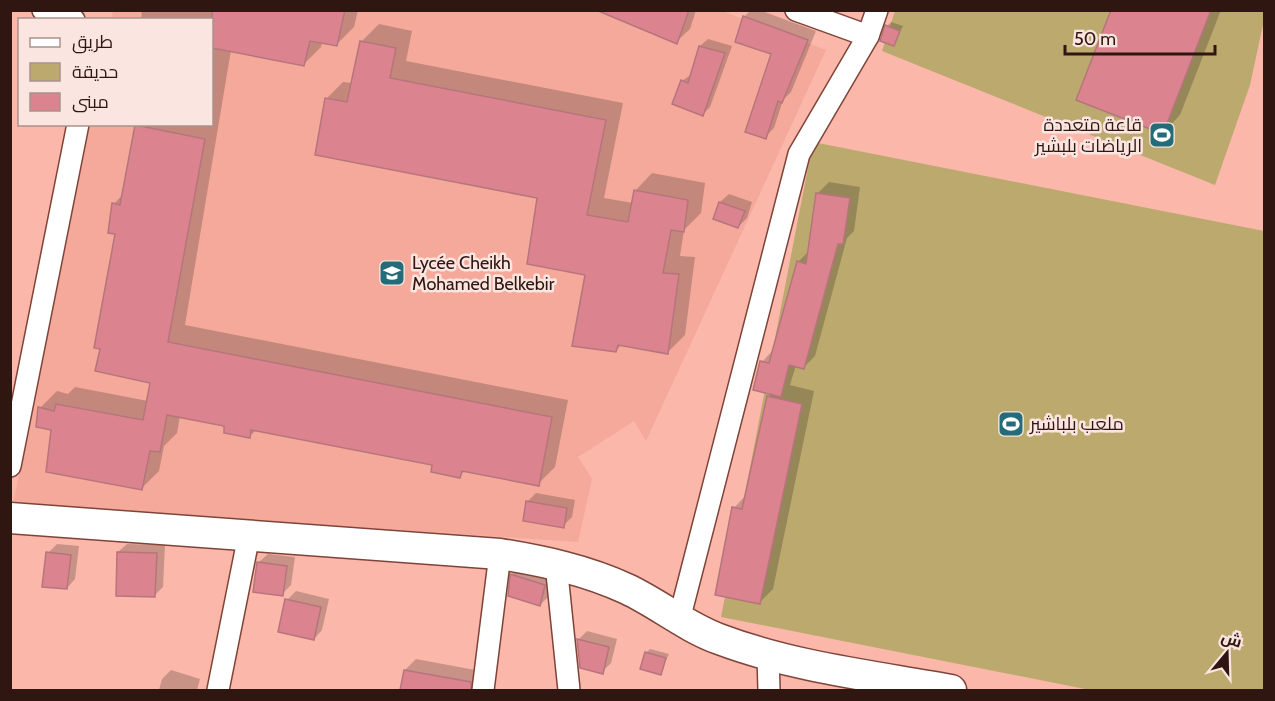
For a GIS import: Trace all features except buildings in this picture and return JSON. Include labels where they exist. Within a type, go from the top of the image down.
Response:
[{"type":"street","points":[[796,10],[868,36]]},
{"type":"street","points":[[678,620],[799,154],[868,36],[877,10]]},
{"type":"street","points":[[48,11],[68,18]]},
{"type":"street","points":[[10,466],[78,126]]},
{"type":"street","points":[[10,518],[500,554],[556,564],[628,590],[678,620],[717,639],[768,655],[951,690]]},
{"type":"street","points":[[218,690],[249,536]]},
{"type":"street","points":[[483,690],[500,554]]},
{"type":"street","points":[[556,564],[569,690]]},
{"type":"street","points":[[768,655],[769,690]]},
{"type":"shaded area","name":"Lycée Cheikh Mohamed Belkebir","points":[[113,11],[722,11],[826,50],[646,441],[634,421],[578,457],[592,479],[578,542],[13,504],[90,126],[213,126],[213,18],[111,18]]},
{"type":"green space","name":"قاعة متعددة الرياضات بلبشير","points":[[895,11],[1264,11],[1264,20],[1250,85],[1215,185],[882,51]]},
{"type":"green space","name":"ملعب بلباشير","points":[[813,142],[1264,231],[1264,690],[1090,690],[721,617]]},
{"type":"place","name":"قاعة متعددة الرياضات بلبشير","points":[[1162,135]]},
{"type":"place","name":"Lycée Cheikh Mohamed Belkebir","points":[[392,273]]},
{"type":"place","name":"ملعب بلباشير","points":[[1011,424]]}]
